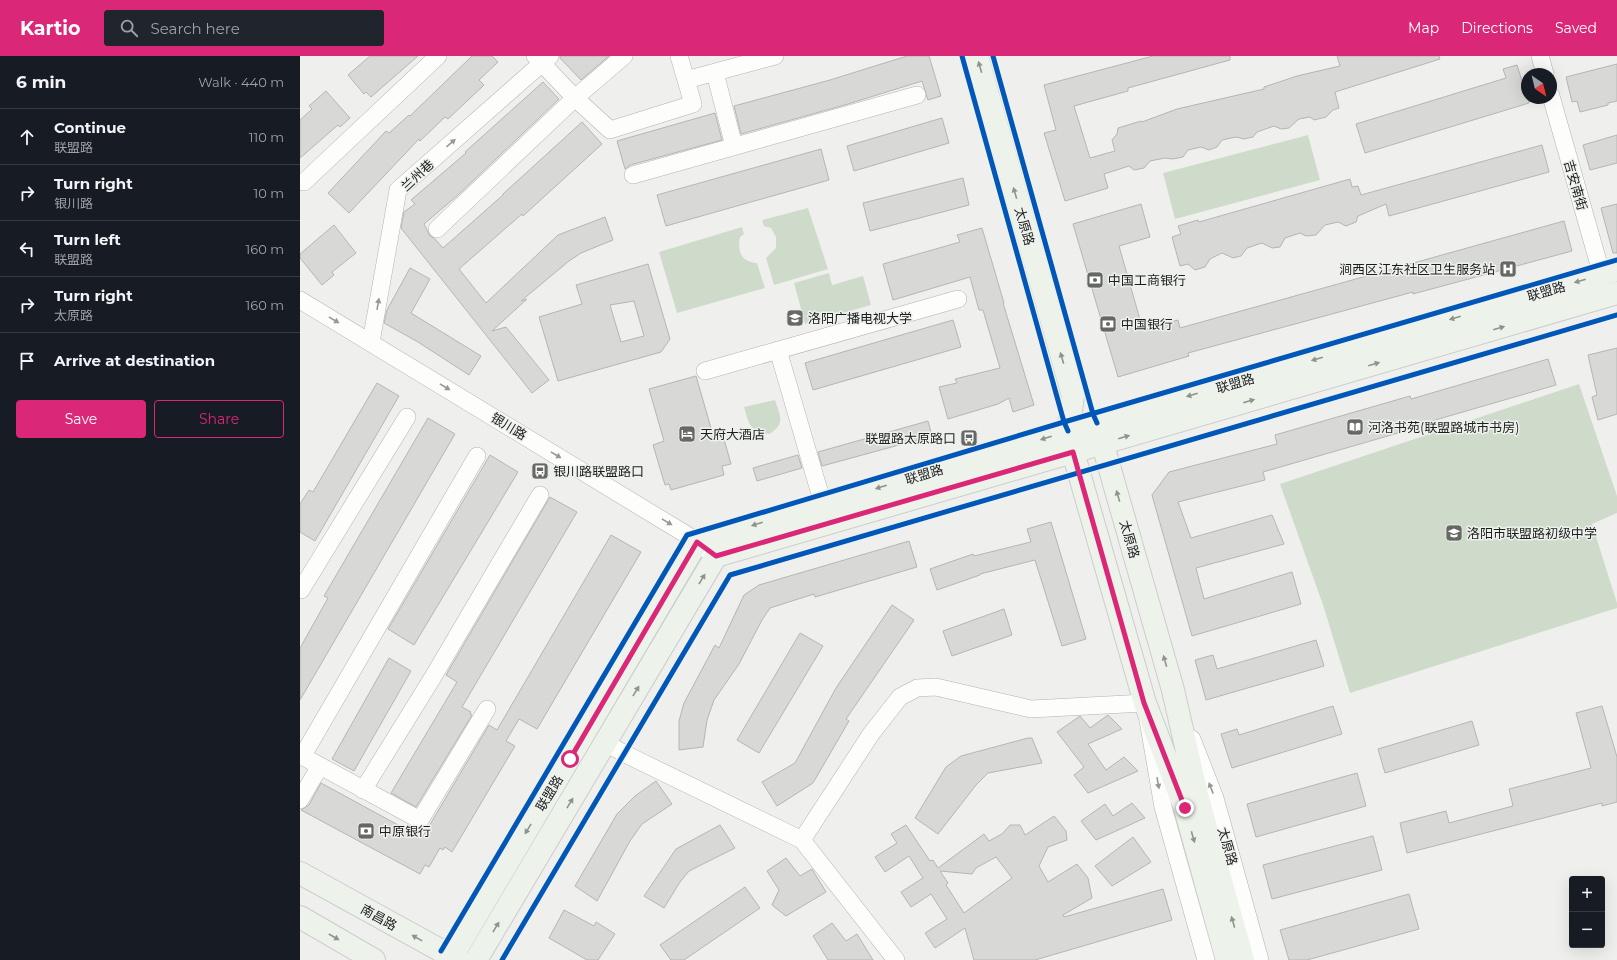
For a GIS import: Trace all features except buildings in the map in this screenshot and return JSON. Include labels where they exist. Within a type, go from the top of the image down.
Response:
[{"type":"main road","name":"太原路","points":[[977,56],[1073,396],[1068,431],[1073,452],[1144,703],[1185,808],[1227,960]]},
{"type":"main road","name":"联盟路","points":[[453,959],[697,542],[1068,431],[1610,272]]},
{"type":"main road","name":"联盟路","points":[[476,960],[716,556],[1617,293]]},
{"type":"main road","name":"太原路","points":[[1073,396],[1097,423],[1173,690],[1198,795],[1244,960]]},
{"type":"main road","name":"南昌路","points":[[300,873],[453,959]]},
{"type":"main road","points":[[300,917],[374,960]]},
{"type":"street","points":[[304,182],[438,56]]},
{"type":"street","points":[[437,229],[575,98],[624,56]]},
{"type":"street","points":[[542,58],[575,98],[610,130],[693,104],[679,56]]},
{"type":"street","points":[[686,80],[775,56]]},
{"type":"street","points":[[1540,56],[1543,68]]},
{"type":"street","name":"兰州巷","points":[[371,342],[398,190],[542,58]]},
{"type":"street","points":[[714,72],[734,146]]},
{"type":"street","points":[[633,175],[917,95]]},
{"type":"street","name":"吉安南街","points":[[1553,104],[1599,265],[1610,272]]},
{"type":"street","points":[[705,370],[958,299]]},
{"type":"street","name":"银川路","points":[[300,300],[681,531],[716,556]]},
{"type":"street","points":[[778,350],[824,504]]},
{"type":"street","points":[[301,590],[407,417]]},
{"type":"street","points":[[477,456],[301,756],[420,820],[487,709]]},
{"type":"street","points":[[363,790],[433,677],[540,495]]},
{"type":"street","points":[[802,840],[871,734],[900,697],[916,688],[936,687],[1030,709],[1144,703]]},
{"type":"street","name":"太原路","points":[[1173,690],[1215,798],[1260,960]]},
{"type":"street","name":"太原路","points":[[1144,703],[1163,807],[1206,960]]},
{"type":"street","points":[[606,743],[625,754],[802,840],[896,960]]},
{"type":"street","points":[[300,800],[320,766]]},
{"type":"green space","points":[[1308,135],[1320,180],[1175,219],[1163,173]]},
{"type":"green space","points":[[808,208],[828,269],[774,285],[766,258],[776,248],[776,237],[771,228],[764,226],[762,220]]},
{"type":"green space","points":[[742,227],[744,234],[740,237],[739,242],[741,255],[747,260],[757,263],[765,288],[677,313],[659,252]]},
{"type":"green space","points":[[829,273],[832,285],[863,276],[871,305],[805,324],[794,283]]},
{"type":"green space","name":"洛阳市联盟路初级中学","points":[[1579,384],[1617,496],[1617,513],[1592,524],[1617,603],[1617,608],[1350,693],[1324,608],[1280,484]]},
{"type":"green space","points":[[775,400],[780,415],[780,423],[778,427],[769,434],[757,431],[751,426],[744,407]]},
{"type":"cycle path","points":[[962,56],[1064,422],[1068,431]]},
{"type":"cycle path","points":[[993,56],[1093,414],[1097,423]]},
{"type":"cycle path","points":[[441,951],[687,535],[1064,422],[1617,260]]},
{"type":"cycle path","points":[[502,960],[730,575],[1617,315]]},
{"type":"place","name":"涧西区江东社区卫生服务站","points":[[1508,269]]},
{"type":"place","name":"中国工商银行","points":[[1095,280]]},
{"type":"place","name":"洛阳广播电视大学","points":[[795,318]]},
{"type":"place","name":"中国银行","points":[[1108,324]]},
{"type":"place","name":"河洛书苑(联盟路城市书房)","points":[[1355,427]]},
{"type":"place","name":"天府大酒店","points":[[687,434]]},
{"type":"place","name":"联盟路太原路口","points":[[969,438]]},
{"type":"place","name":"银川路联盟路口","points":[[540,471]]},
{"type":"place","name":"洛阳市联盟路初级中学","points":[[1454,533]]},
{"type":"place","name":"中原银行","points":[[366,831]]},
{"type":"route","points":[[570,759],[697,542],[716,556],[1073,452],[1144,703],[1185,808]]}]
